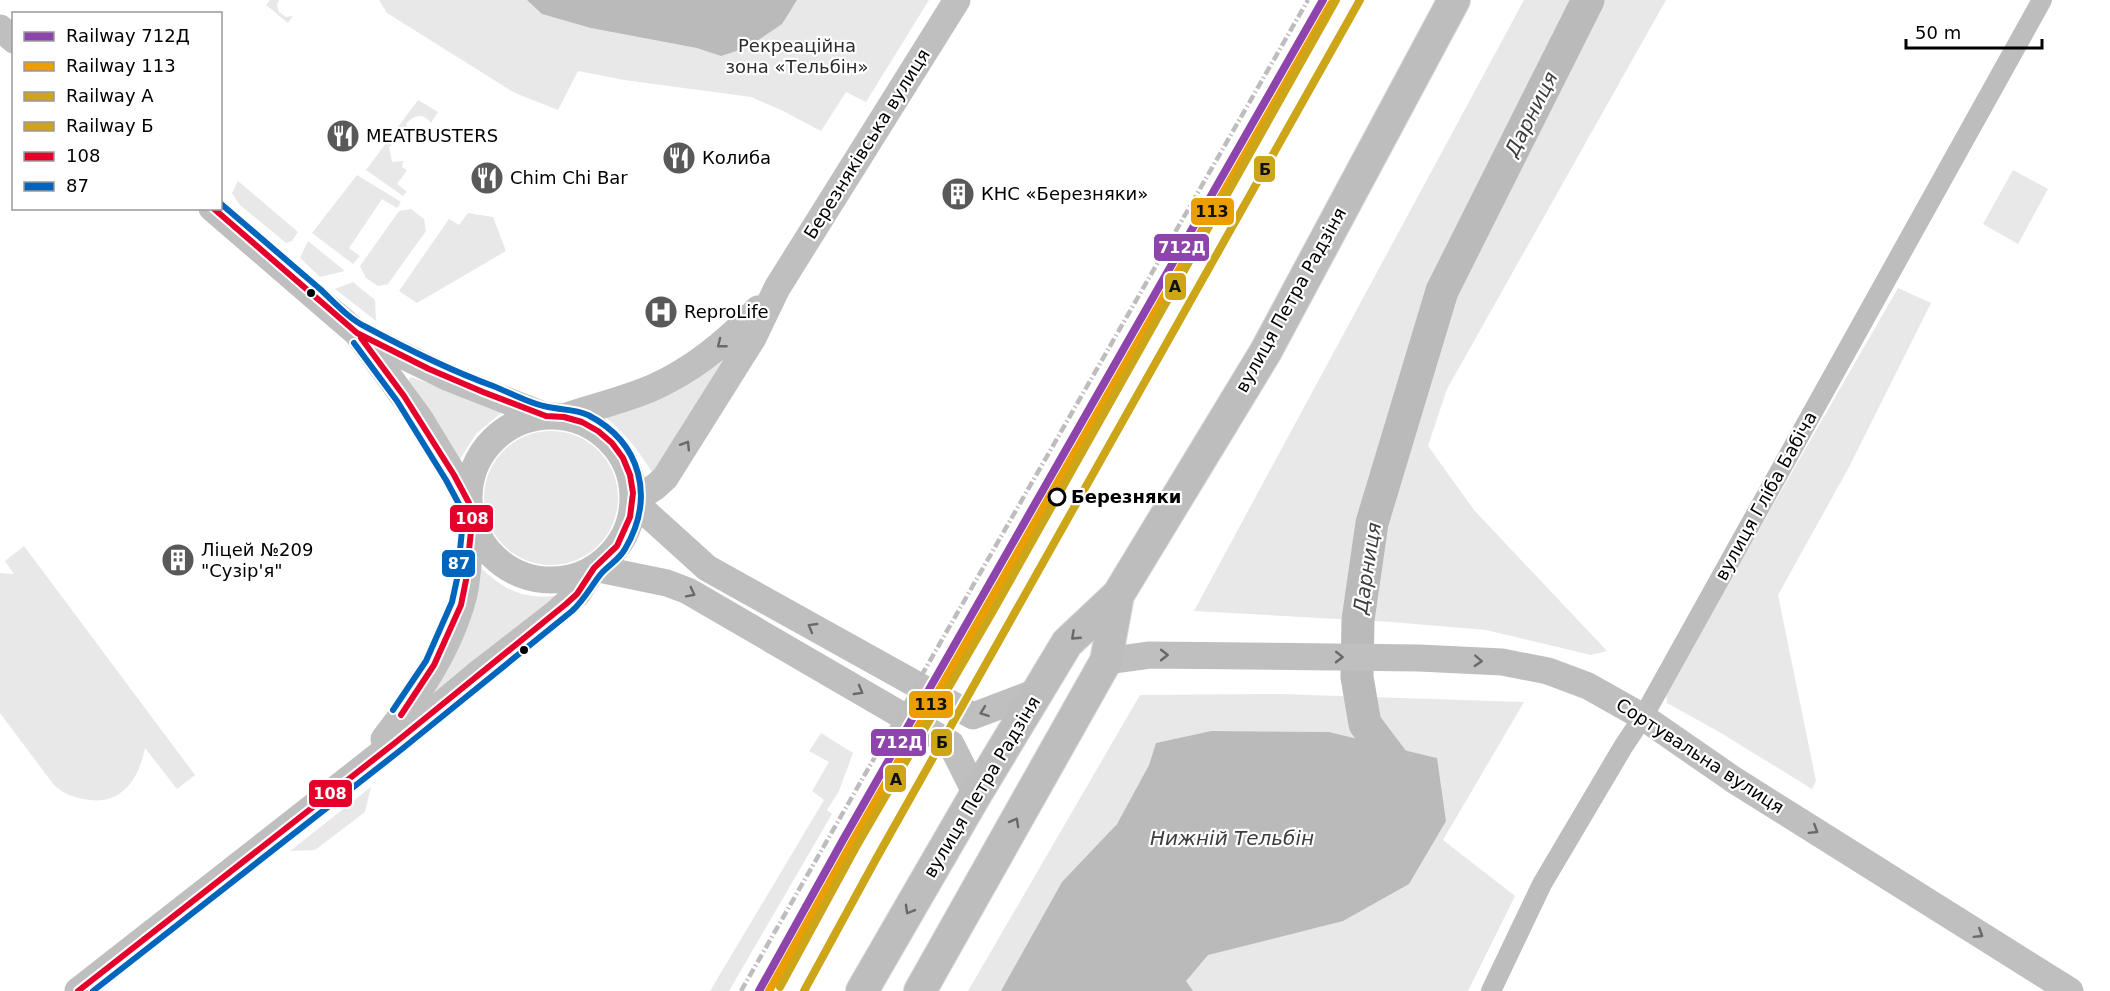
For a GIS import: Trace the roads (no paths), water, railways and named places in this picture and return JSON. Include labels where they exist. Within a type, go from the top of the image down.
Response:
[{"type":"main road","name":"вулиця Петра Радзіня","points":[[862,991],[1067,643],[1118,596],[1266,351],[1454,0]]},
{"type":"main road","name":"вулиця Петра Радзіня","points":[[920,991],[1106,661],[1118,596]]},
{"type":"street","name":"Березняківська вулиця","points":[[633,501],[665,478],[753,338],[777,288],[957,0]]},
{"type":"street","name":"вулиця Гліба Бабіча","points":[[1491,991],[1542,884],[1643,717],[2042,0]]},
{"type":"street","points":[[0,28],[12,37]]},
{"type":"street","points":[[214,210],[357,333],[420,419],[454,475],[470,512],[477,536],[491,555],[504,566],[540,580],[564,579],[594,568],[607,558],[628,525],[633,501],[632,484],[627,466],[612,443],[590,426],[555,417],[449,378],[357,333]]},
{"type":"street","name":"Березняківська вулиця","points":[[555,417],[633,396],[671,379],[732,336],[777,288]]},
{"type":"street","points":[[357,772],[412,701],[447,638],[464,593],[472,476],[479,459],[489,444],[503,431],[519,422],[555,417]]},
{"type":"street","points":[[665,478],[663,496],[665,511],[676,535],[689,554]]},
{"type":"street","points":[[633,501],[689,554],[713,571],[974,716],[1039,691]]},
{"type":"street","points":[[594,568],[675,585],[694,594],[951,744],[976,794]]},
{"type":"street","points":[[78,991],[566,604],[577,594],[594,568]]},
{"type":"street","points":[[566,604],[622,585],[660,582]]},
{"type":"street","name":"Сортувальна вулиця","points":[[1106,661],[1150,655],[1419,658],[1502,662],[1548,671],[1588,686],[1643,717],[1734,780],[2070,991]]},
{"type":"water","points":[[527,0],[797,0],[782,24],[748,47],[721,56],[697,48],[591,28],[542,14]]},
{"type":"water","name":"Нижній Тельбін","points":[[1211,731],[1329,732],[1437,758],[1446,821],[1409,884],[1343,921],[1208,955],[1186,981],[1193,991],[1001,991],[1062,882],[1117,824],[1149,765],[1156,743]]},
{"type":"waterway","name":"Дарниця","points":[[1403,783],[1399,769],[1365,724],[1357,677],[1358,620],[1372,523],[1442,291],[1588,0]]},
{"type":"railway","points":[[741,991],[1308,0]]},
{"type":"rail line","name":"712Д","points":[[759,991],[1323,0]]},
{"type":"rail line","name":"A","points":[[780,987],[856,847],[993,611],[1336,0]]},
{"type":"rail line","name":"Б","points":[[804,991],[1360,0]]},
{"type":"rail line","name":"113","points":[[769,991],[1331,4]]},
{"type":"place","name":"MEATBUSTERS","points":[[343,136]]},
{"type":"place","name":"Колиба","points":[[679,158]]},
{"type":"place","name":"Chim Chi Bar","points":[[487,178]]},
{"type":"place","name":"КНС «Березняки»","points":[[958,194]]},
{"type":"place","name":"ReproLife","points":[[661,312]]},
{"type":"place","name":"Березняки","points":[[1057,497]]},
{"type":"place","name":"Ліцей №209 \"Сузір'я\"","points":[[178,560]]},
{"type":"park label","name":"Рекреаційна зона «Тельбін»","points":[[797,56]]}]
